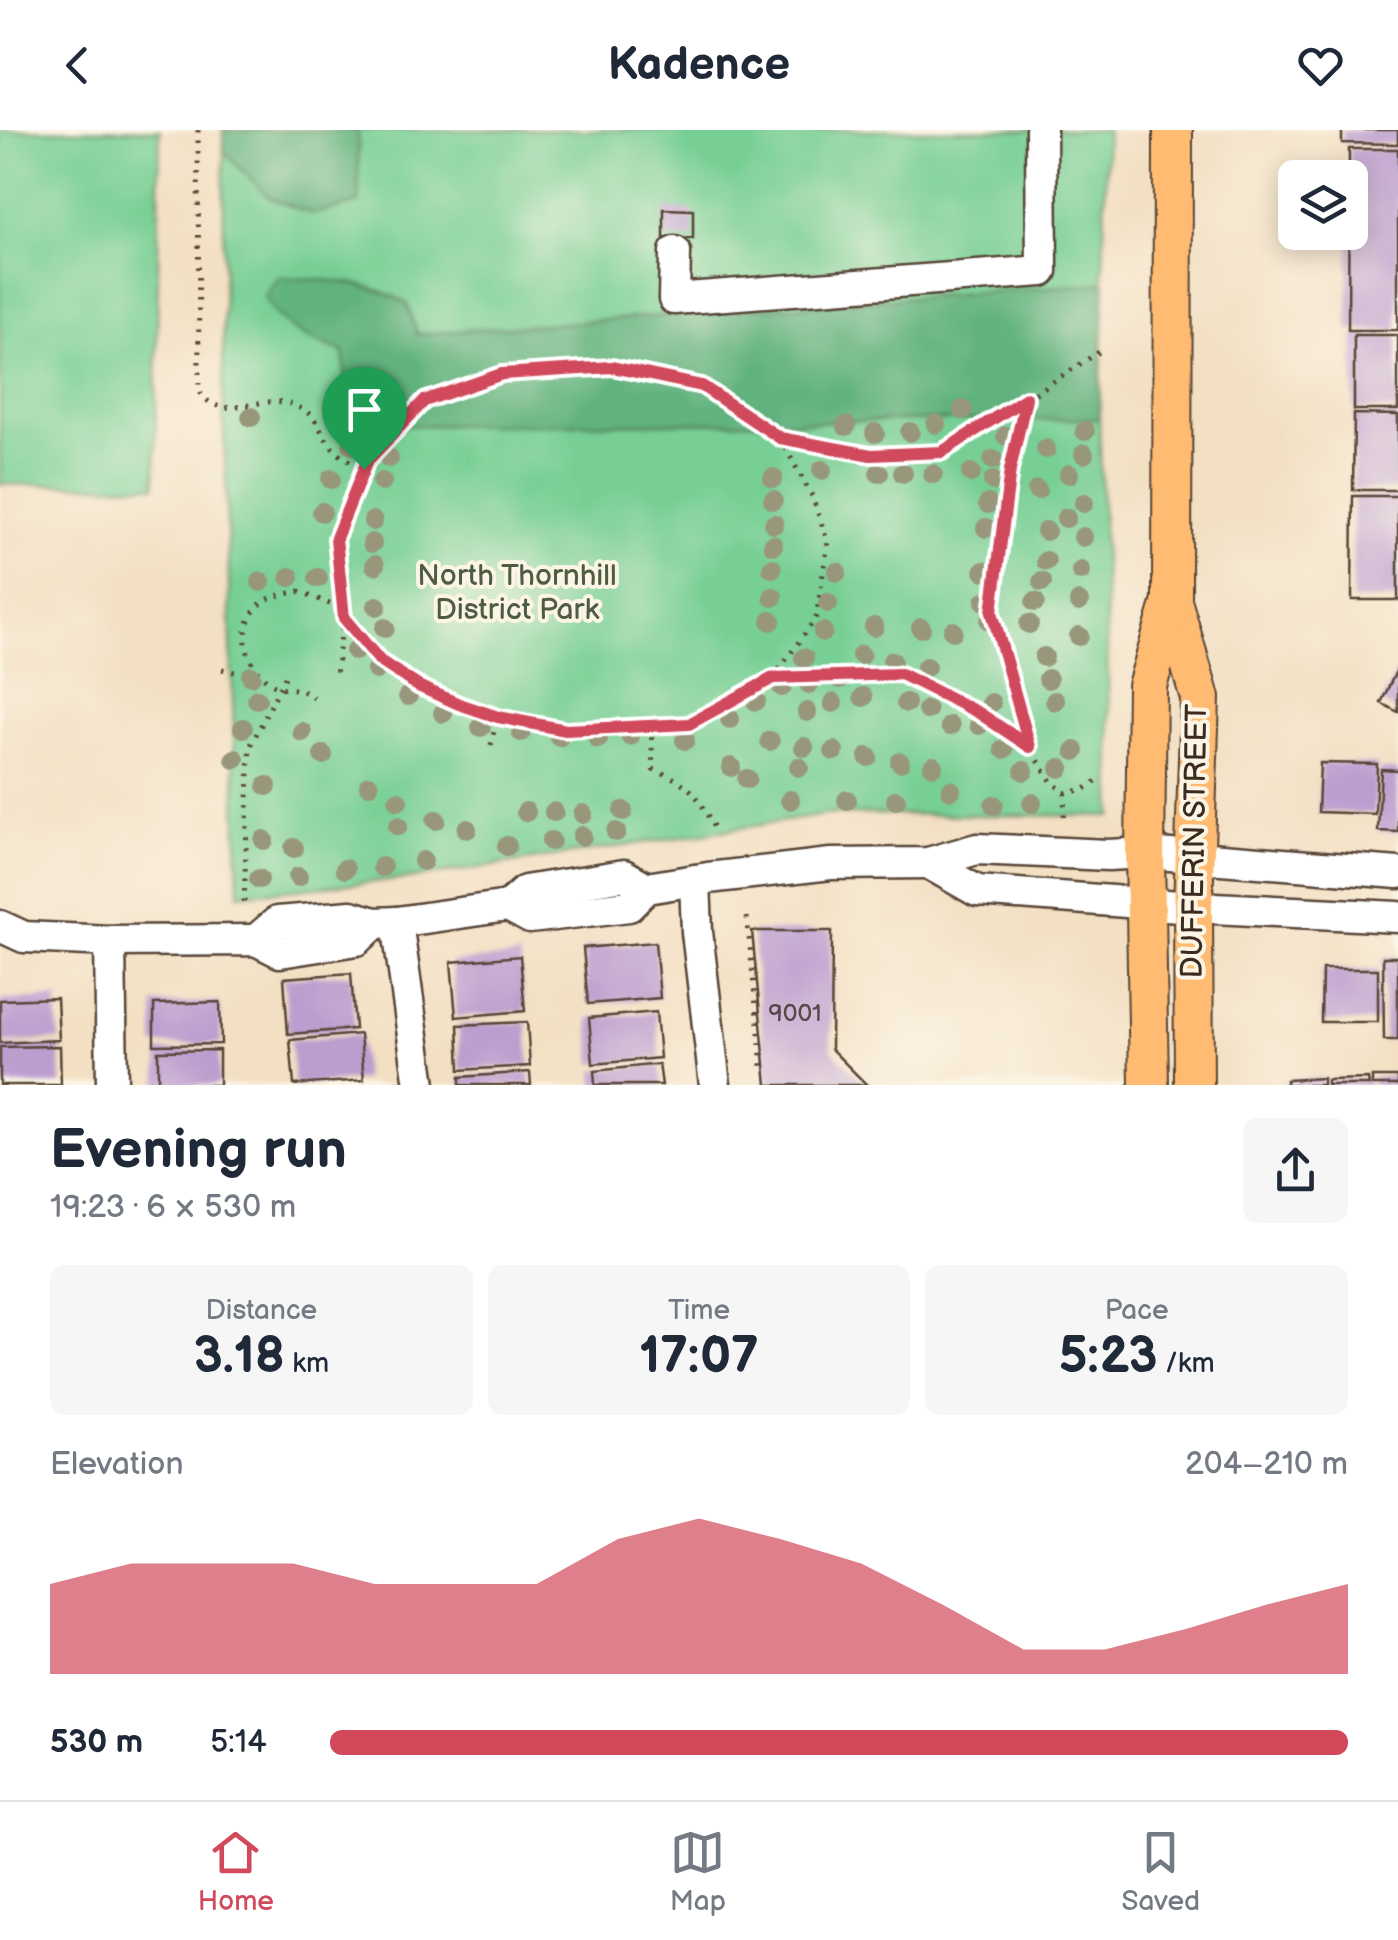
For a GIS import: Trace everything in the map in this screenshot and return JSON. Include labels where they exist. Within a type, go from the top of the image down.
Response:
[{"type":"main road","name":"DUFFERIN STREET","points":[[1173,130],[1172,601],[1200,698],[1192,907],[1194,1085]]},
{"type":"main road","name":"DUFFERIN STREET","points":[[1149,1085],[1144,854],[1147,686],[1172,601]]},
{"type":"street","points":[[674,252],[674,299],[1042,271],[1041,130]]},
{"type":"street","points":[[8,938],[256,940],[280,952],[357,940],[386,923],[508,906],[530,918],[629,906],[647,888],[831,864],[928,863],[976,848],[1144,854],[1388,873],[1387,916],[977,891],[928,863]]},
{"type":"street","points":[[695,880],[714,1085]]},
{"type":"street","points":[[386,923],[420,1085]]},
{"type":"street","points":[[110,941],[112,1085]]},
{"type":"path","points":[[198,130],[199,390],[206,402],[219,408],[284,402],[297,408],[321,426],[331,446],[364,469]]},
{"type":"path","points":[[336,674],[344,618],[336,538],[367,461],[424,401],[502,374],[612,367],[702,386],[780,438],[871,455],[942,452],[1102,350]]},
{"type":"path","points":[[1026,398],[1010,470],[992,612],[1030,747],[1050,780],[1064,793],[1064,816]]},
{"type":"path","points":[[266,680],[245,651],[246,626],[262,602],[299,591],[332,605],[380,661],[418,686],[498,717],[566,730],[689,724],[773,678],[816,618],[828,544],[812,496],[780,438]]},
{"type":"path","points":[[222,669],[282,688],[301,688],[314,698]]},
{"type":"path","points":[[244,902],[250,747],[287,673]]},
{"type":"path","points":[[773,678],[901,674],[979,713],[1030,747]]},
{"type":"path","points":[[491,745],[498,717]]},
{"type":"path","points":[[652,727],[654,769],[696,791],[714,828]]},
{"type":"path","points":[[1064,793],[1086,790],[1098,781]]},
{"type":"path","points":[[746,917],[762,1066]]},
{"type":"green space","points":[[0,130],[160,130],[155,486],[0,484]]},
{"type":"green space","points":[[223,130],[358,130],[359,203],[313,214],[271,199],[224,152]]},
{"type":"green space","name":"North Thornhill District Park","points":[[224,130],[1107,130],[1099,419],[1113,816],[832,814],[407,879],[239,894],[223,397]]},
{"type":"green space","points":[[278,277],[344,282],[390,295],[407,303],[417,334],[1105,283],[1099,419],[348,426],[344,352],[289,326],[271,308],[264,297]]},
{"type":"building","points":[[1342,130],[1398,130],[1398,144],[1342,143]]},
{"type":"building","points":[[1349,149],[1398,149],[1398,330],[1348,330],[1348,250],[1368,250],[1368,160],[1349,160]]},
{"type":"building","points":[[664,209],[693,210],[693,239],[664,238]]},
{"type":"building","points":[[1354,335],[1398,335],[1398,410],[1354,410]]},
{"type":"building","points":[[1354,414],[1398,415],[1398,490],[1353,490]]},
{"type":"building","points":[[1353,496],[1398,496],[1398,600],[1352,600]]},
{"type":"building","points":[[1398,667],[1398,712],[1381,703]]},
{"type":"building","points":[[1320,763],[1377,764],[1375,814],[1318,812]]},
{"type":"building","points":[[1381,769],[1398,770],[1398,832],[1378,831]]},
{"type":"building","points":[[752,931],[832,931],[831,1049],[867,1085],[767,1085]]},
{"type":"building","points":[[655,942],[660,998],[588,1004],[583,948]]},
{"type":"building","points":[[520,956],[525,1011],[456,1017],[451,962]]},
{"type":"building","points":[[1383,957],[1398,957],[1398,1040],[1384,1040]]},
{"type":"building","points":[[1322,969],[1378,969],[1378,1022],[1321,1022]]},
{"type":"building","points":[[351,973],[355,1029],[288,1034],[284,978]]},
{"type":"building","points":[[57,998],[59,1040],[0,1043],[0,1000]]},
{"type":"building","points":[[220,1002],[221,1044],[154,1045],[154,1004]]},
{"type":"building","points":[[656,1012],[660,1058],[593,1064],[589,1018]]},
{"type":"building","points":[[527,1022],[530,1066],[460,1070],[458,1025]]},
{"type":"building","points":[[360,1034],[364,1080],[294,1085],[290,1040]]},
{"type":"building","points":[[60,1046],[61,1085],[0,1085],[0,1047]]},
{"type":"building","points":[[219,1050],[219,1085],[158,1085],[158,1051]]},
{"type":"building","points":[[659,1064],[662,1085],[595,1085],[594,1071]]},
{"type":"building","points":[[530,1072],[531,1085],[460,1085],[460,1077]]},
{"type":"building","points":[[1372,1077],[1398,1077],[1398,1085],[1372,1085]]},
{"type":"building","points":[[1323,1078],[1323,1085],[1286,1085],[1286,1080]]},
{"type":"building","points":[[1368,1079],[1369,1085],[1327,1085],[1327,1080]]},
{"type":"route","points":[[612,367],[702,386],[780,438],[871,455],[942,452],[1026,398],[1010,470],[992,612],[1030,747],[979,713],[901,674],[773,678],[689,724],[652,727],[566,730],[498,717],[459,704],[418,686],[380,661],[344,618],[336,538],[364,469],[367,461],[424,401],[502,374],[612,367]]}]
